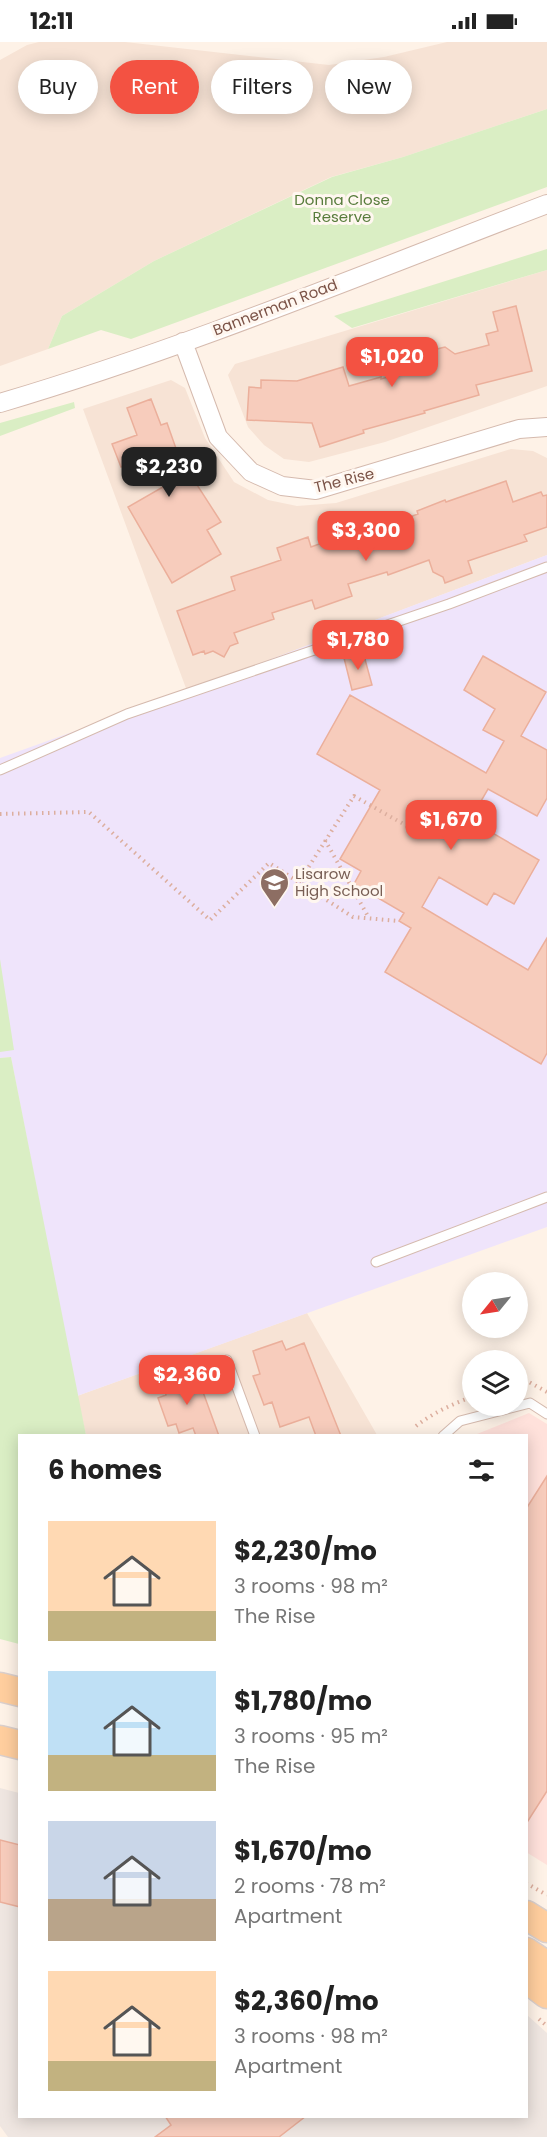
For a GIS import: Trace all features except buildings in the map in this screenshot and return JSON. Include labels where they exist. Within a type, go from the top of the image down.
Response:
[{"type":"main road","points":[[0,1687],[18,1692]]},
{"type":"main road","points":[[0,1740],[18,1744]]},
{"type":"main road","points":[[528,1916],[547,1928]]},
{"type":"main road","points":[[528,1953],[547,1966]]},
{"type":"main road","points":[[528,1980],[547,1994]]},
{"type":"street","name":"Bannerman Road","points":[[0,403],[67,383],[183,342],[547,204]]},
{"type":"street","name":"The Rise","points":[[183,342],[219,437],[251,472],[282,486],[316,490],[519,429],[547,427]]},
{"type":"lane","points":[[0,770],[127,714],[449,604],[547,567]]},
{"type":"lane","points":[[376,1262],[547,1197]]},
{"type":"lane","points":[[227,1360],[254,1434]]},
{"type":"lane","points":[[445,1434],[460,1421],[530,1403],[547,1414]]},
{"type":"path","points":[[299,882],[354,796],[414,830],[432,831],[446,838]]},
{"type":"path","points":[[0,814],[89,812],[210,920],[269,863],[353,917],[399,921]]},
{"type":"path","points":[[325,840],[370,919]]},
{"type":"path","points":[[528,1382],[547,1392]]},
{"type":"path","points":[[416,1426],[431,1415],[462,1400]]},
{"type":"path","points":[[528,1884],[547,1895]]},
{"type":"shaded area","points":[[39,42],[125,42],[285,60],[211,60],[211,114],[313,114],[313,63],[325,65],[325,114],[412,114],[412,60],[363,60],[447,42],[547,42],[547,109],[403,157],[331,177],[154,261],[62,316],[48,349],[0,366],[0,60],[27,45]]},
{"type":"shaded area","points":[[547,270],[547,386],[385,442],[309,462],[284,459],[264,445],[248,427],[228,375],[235,364]]},
{"type":"shaded area","points":[[171,380],[185,388],[205,438],[234,482],[268,500],[297,506],[336,503],[511,449],[533,451],[547,458],[547,555],[187,691],[83,409]]},
{"type":"shaded area","name":"Lisarow High School","points":[[547,555],[547,1227],[77,1396],[11,1057],[0,1058],[0,758],[181,693]]},
{"type":"shaded area","points":[[307,1313],[376,1434],[86,1434],[77,1396]]},
{"type":"shaded area","points":[[529,1413],[547,1424],[547,1865],[528,1853],[528,1434],[477,1434],[522,1416],[528,1416]]},
{"type":"shaded area","points":[[0,1788],[18,1793],[18,2118],[528,2118],[528,2016],[547,2033],[547,2137],[8,2137],[0,2126]]},
{"type":"green space","name":"Donna Close Reserve","points":[[547,109],[547,187],[131,339],[101,330],[48,349],[62,316],[154,261],[332,177],[403,157]]},
{"type":"green space","points":[[547,249],[547,270],[352,328],[334,316]]},
{"type":"green space","points":[[74,402],[75,408],[0,436],[0,423]]},
{"type":"green space","points":[[0,959],[14,1050],[0,1052]]},
{"type":"green space","points":[[11,1057],[86,1434],[18,1434],[18,1644],[0,1639],[0,1058]]},
{"type":"place","name":"Lisarow High School","points":[[274,908]]}]
